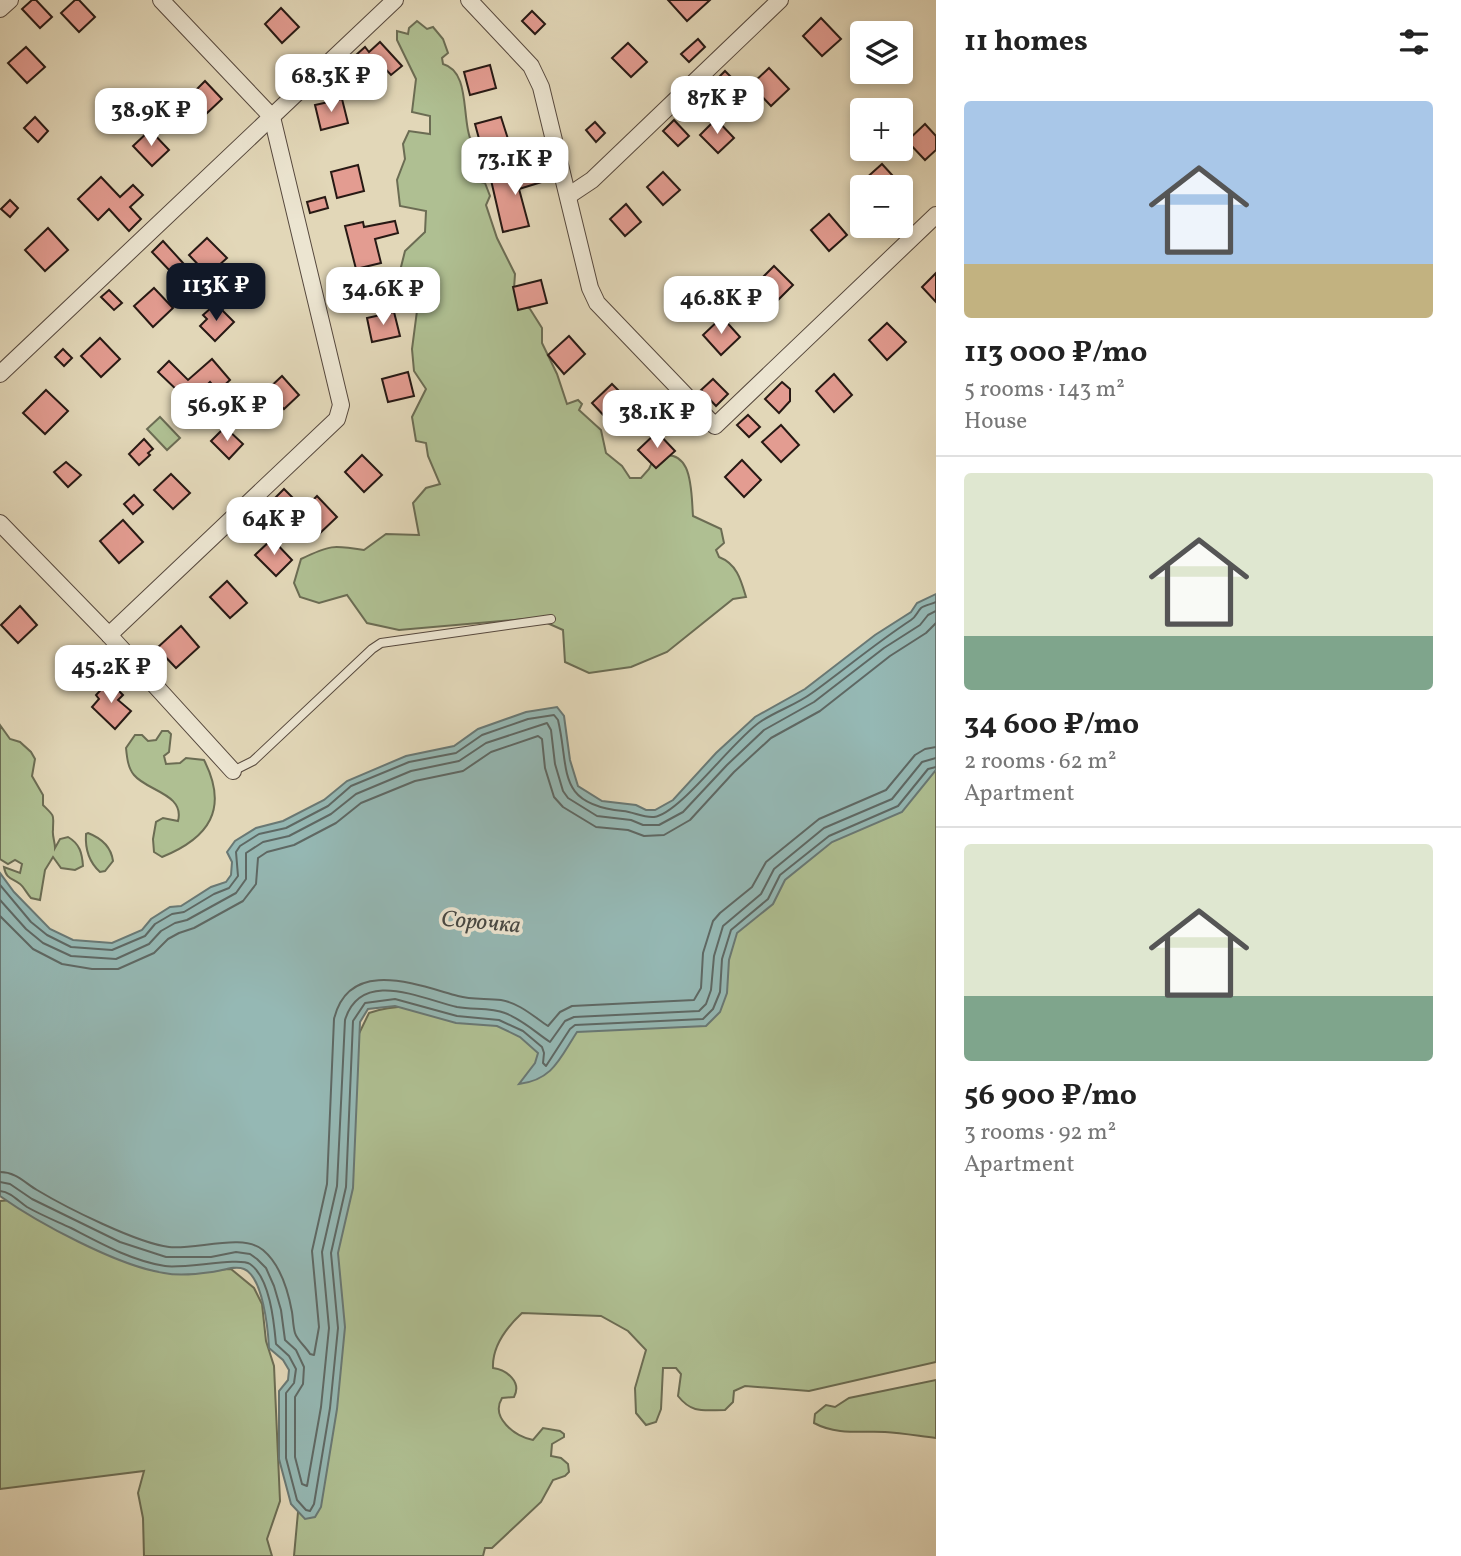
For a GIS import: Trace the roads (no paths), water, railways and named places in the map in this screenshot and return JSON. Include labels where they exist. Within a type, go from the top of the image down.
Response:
[{"type":"street","points":[[0,9],[10,0]]},
{"type":"street","points":[[109,635],[337,419],[341,405],[272,117],[161,0]]},
{"type":"street","points":[[0,374],[395,0]]},
{"type":"street","points":[[469,0],[531,66],[546,100],[590,288],[597,303],[715,426],[936,215]]},
{"type":"street","points":[[568,196],[592,180],[779,0]]},
{"type":"street","points":[[0,523],[109,635],[233,771]]},
{"type":"lane","points":[[233,771],[253,761],[381,643],[551,619]]},
{"type":"water","name":"Сорочка","points":[[936,594],[936,770],[902,812],[832,842],[785,880],[773,904],[737,933],[729,960],[727,993],[720,1012],[706,1026],[577,1032],[548,1073],[531,1082],[519,1084],[535,1063],[538,1053],[520,1037],[497,1026],[456,1023],[395,1006],[368,1009],[360,1022],[353,1188],[338,1253],[345,1327],[337,1409],[321,1507],[315,1517],[305,1519],[291,1504],[279,1459],[279,1391],[288,1380],[289,1370],[283,1360],[269,1348],[263,1304],[256,1282],[250,1274],[244,1269],[236,1268],[182,1275],[145,1269],[79,1242],[0,1196],[0,873],[14,892],[50,929],[73,940],[112,943],[142,930],[151,919],[170,907],[181,906],[211,887],[226,882],[231,875],[232,862],[227,852],[235,841],[256,828],[283,821],[324,800],[347,781],[406,756],[454,746],[478,729],[526,712],[557,707],[564,716],[570,760],[578,786],[602,801],[655,810],[673,800],[716,753],[755,717],[805,689],[875,635],[911,612],[917,603]]}]
